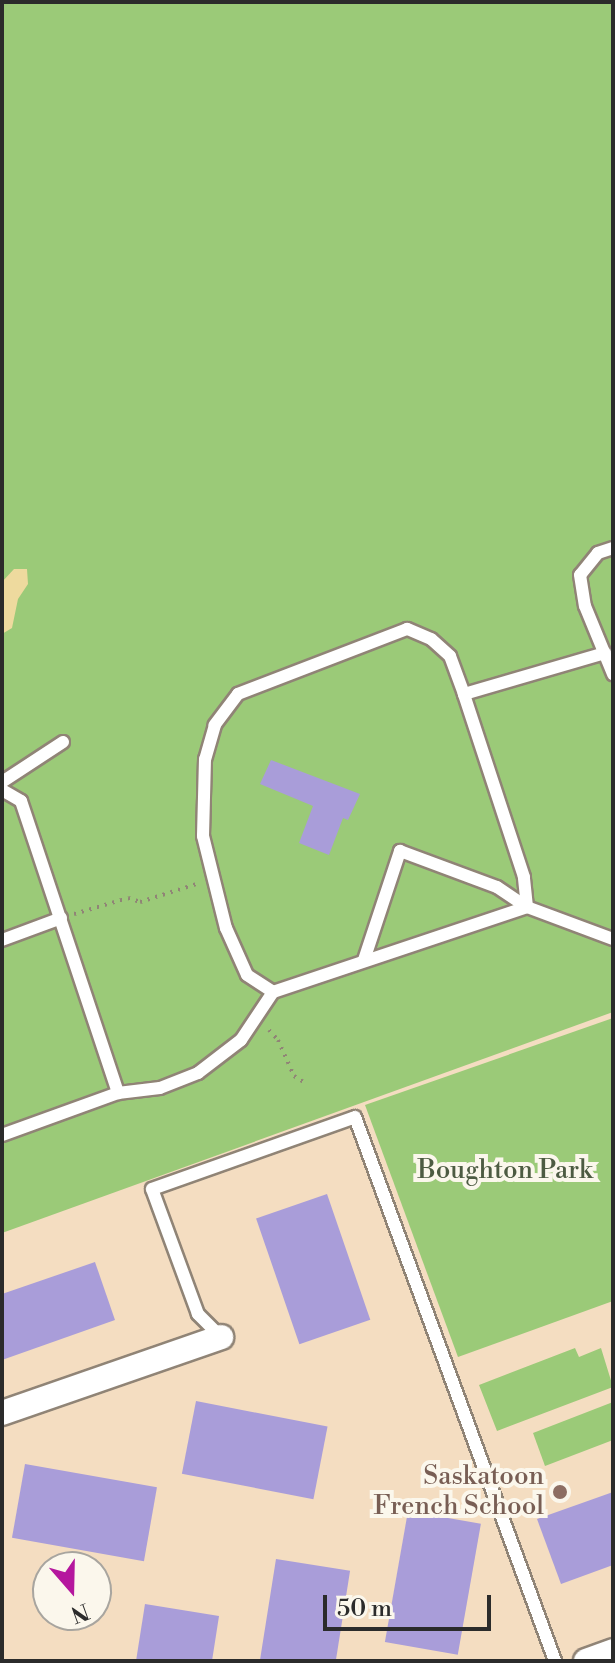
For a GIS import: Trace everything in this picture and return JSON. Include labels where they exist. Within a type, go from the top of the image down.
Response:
[{"type":"street","points":[[2,1413],[221,1337]]},
{"type":"street","points":[[586,1661],[613,1651]]},
{"type":"lane","points":[[613,548],[598,553],[580,575],[585,606],[613,674]]},
{"type":"lane","points":[[273,992],[247,975],[226,928],[203,836],[205,759],[215,725],[238,694],[407,629],[431,639],[450,656],[524,877],[527,907]]},
{"type":"lane","points":[[464,694],[605,653]]},
{"type":"lane","points":[[2,782],[63,742]]},
{"type":"lane","points":[[2,790],[21,801],[118,1093]]},
{"type":"lane","points":[[364,960],[400,851],[497,887],[527,907],[613,939]]},
{"type":"lane","points":[[2,1135],[118,1093],[160,1088],[198,1073],[241,1040],[273,992],[527,907]]},
{"type":"lane","points":[[2,940],[61,918]]},
{"type":"lane","points":[[221,1337],[198,1314],[152,1189],[355,1117],[555,1661]]},
{"type":"path","points":[[61,918],[128,898],[140,902],[213,879]]},
{"type":"path","points":[[257,1016],[278,1040],[294,1076],[305,1083]]},
{"type":"green space","points":[[2,2],[613,2],[613,1012],[2,1233]]},
{"type":"green space","name":"Boughton Park","points":[[613,1018],[613,1301],[458,1357],[365,1105]]},
{"type":"green space","points":[[575,1348],[579,1357],[601,1348],[613,1387],[497,1431],[479,1385]]},
{"type":"green space","points":[[613,1402],[613,1440],[545,1466],[533,1433]]},
{"type":"sand","points":[[14,569],[27,569],[28,584],[18,599],[12,628],[2,634],[2,582]]},
{"type":"building","points":[[271,760],[360,794],[348,820],[343,818],[329,855],[299,843],[313,806],[260,784]]},
{"type":"building","points":[[327,1194],[370,1320],[299,1344],[256,1218]]},
{"type":"building","points":[[95,1262],[115,1320],[2,1360],[2,1294]]},
{"type":"building","points":[[196,1401],[328,1427],[313,1499],[182,1474]]},
{"type":"building","points":[[25,1464],[157,1487],[144,1561],[112,1555],[112,1551],[86,1551],[12,1538]]},
{"type":"building","points":[[613,1492],[613,1565],[561,1584],[537,1519]]},
{"type":"building","points":[[408,1511],[481,1524],[458,1655],[385,1642]]},
{"type":"building","points":[[276,1559],[350,1571],[336,1661],[260,1661]]},
{"type":"building","points":[[145,1604],[219,1616],[212,1661],[136,1661]]},
{"type":"place","name":"Saskatoon French School","points":[[560,1492]]}]
